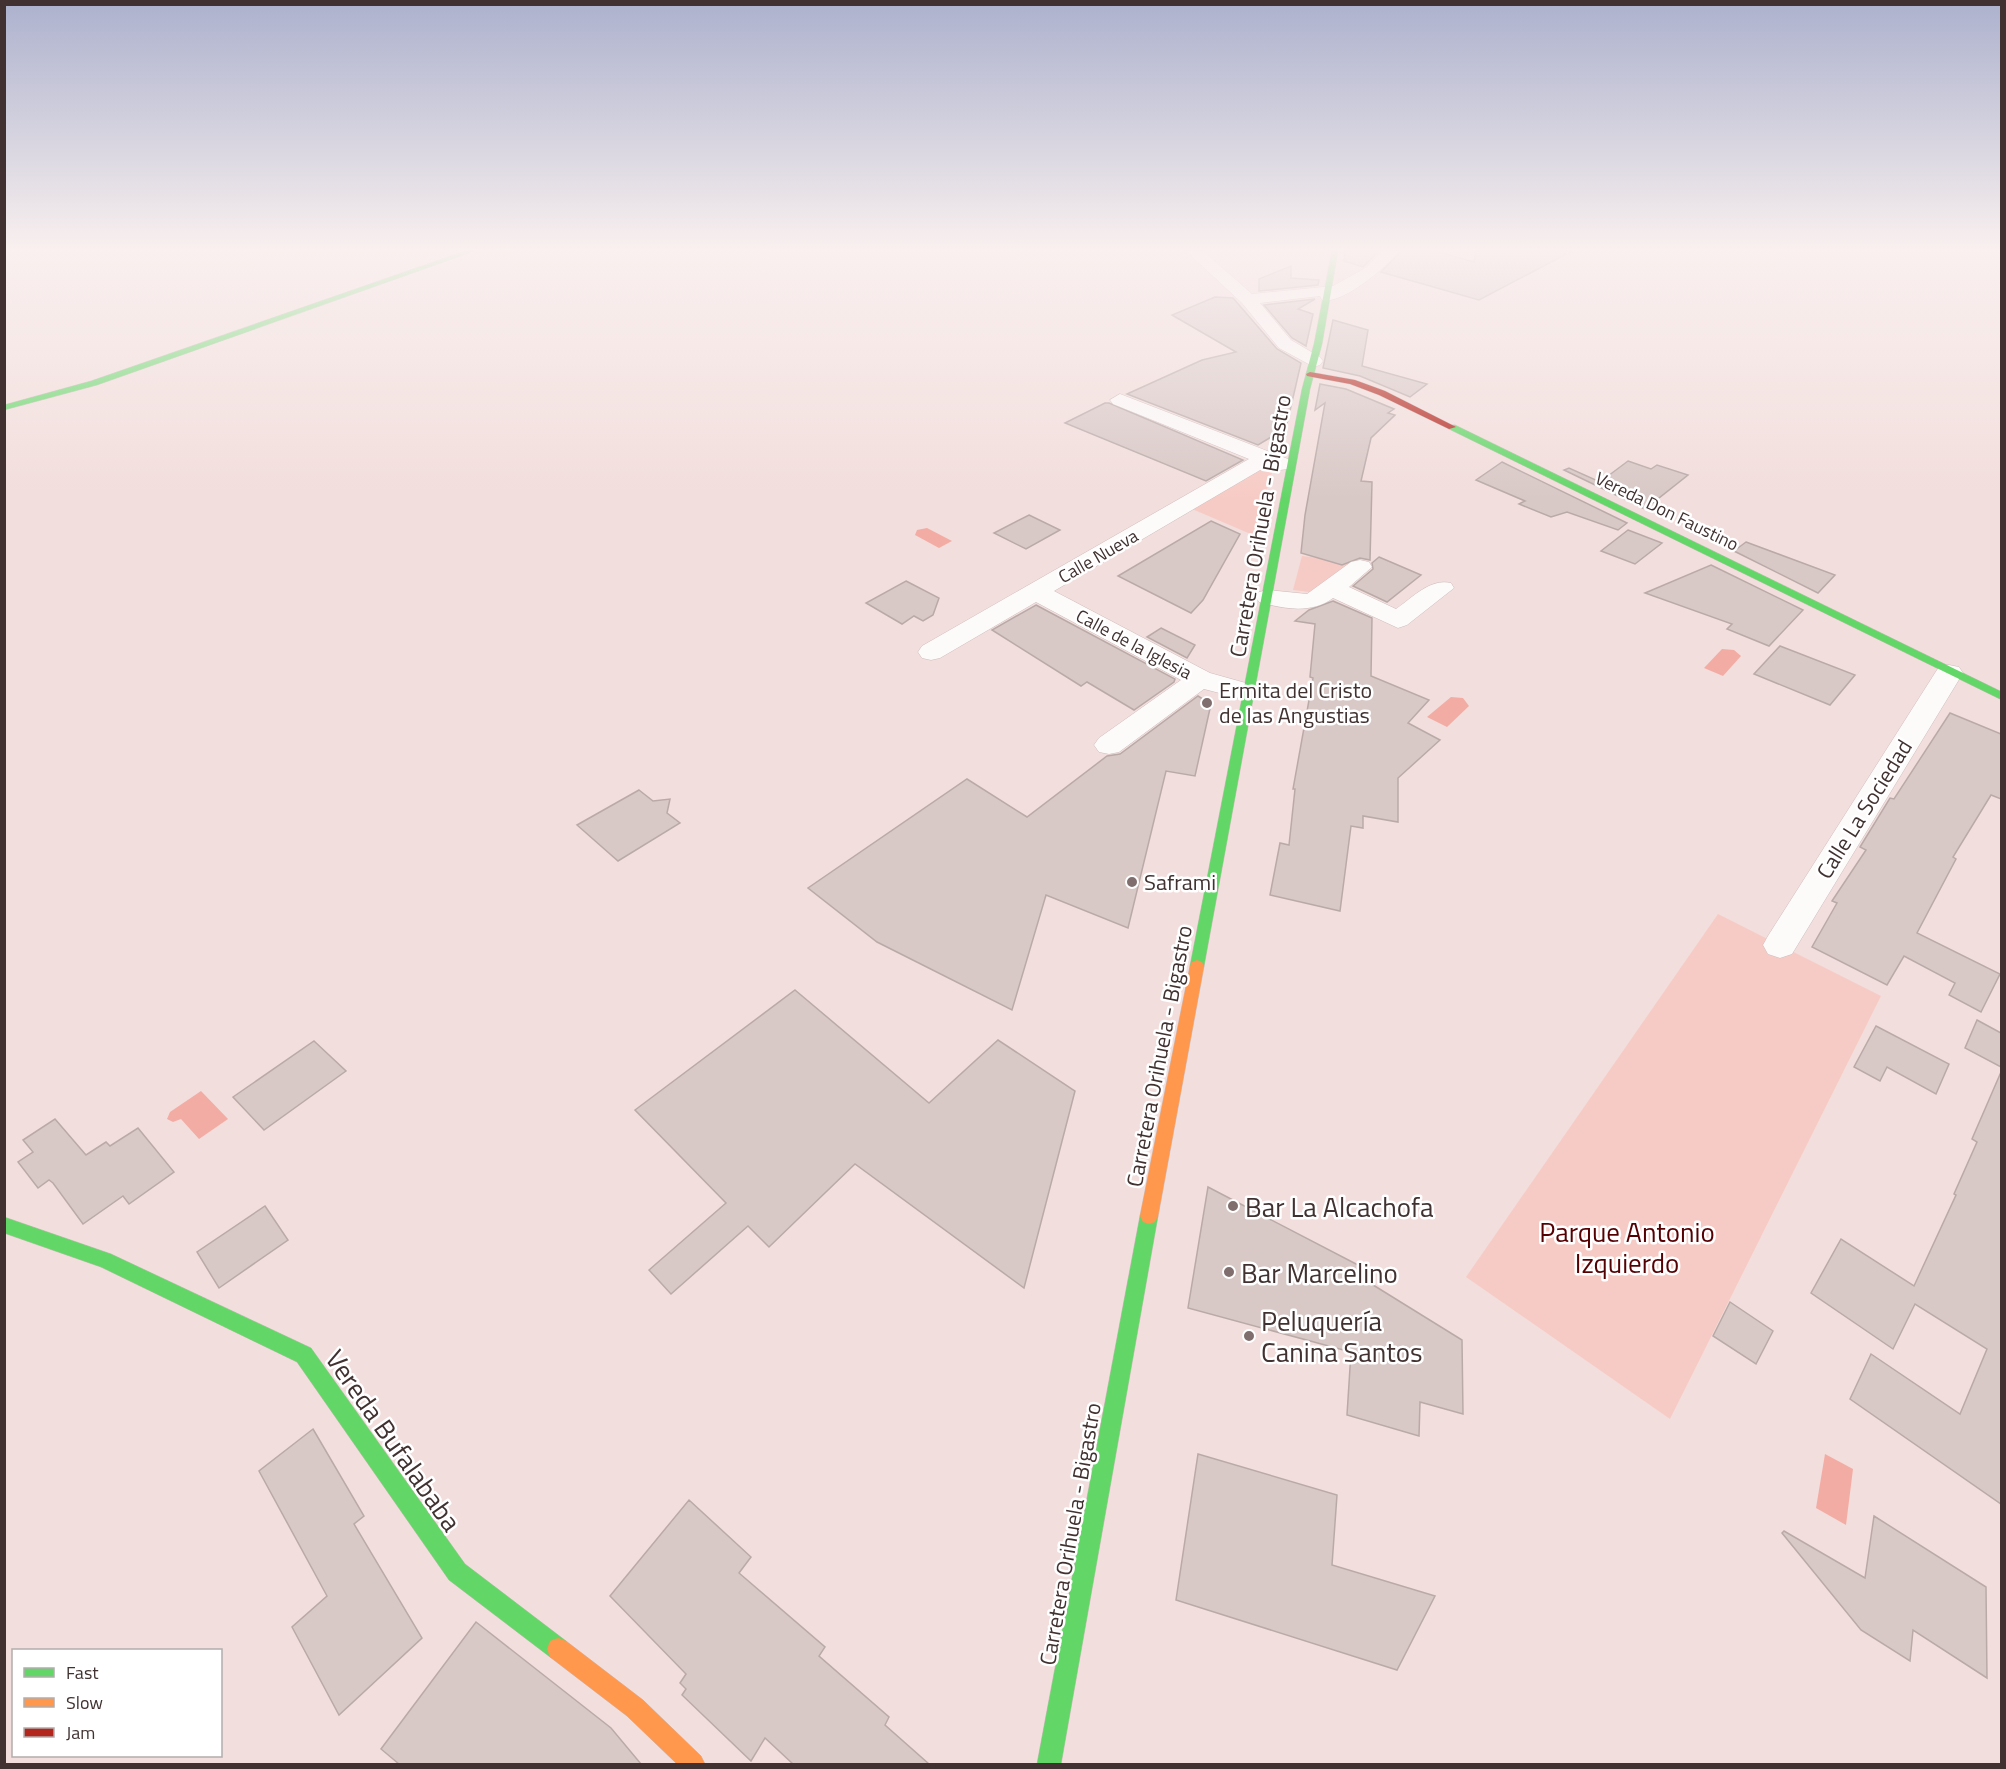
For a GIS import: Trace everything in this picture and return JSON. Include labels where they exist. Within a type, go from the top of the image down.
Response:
[{"type":"street","points":[[4,408],[94,383],[236,334]]},
{"type":"street","points":[[1275,334],[1284,345],[1312,367]]},
{"type":"street","name":"Carretera Orihuela - Bigastro","points":[[1049,1764],[1127,1332],[1319,334]]},
{"type":"street","name":"Vereda Don Faustino","points":[[1312,367],[1410,406],[1683,538],[2001,697]]},
{"type":"street","points":[[1120,400],[1293,469]]},
{"type":"street","name":"Calle Nueva","points":[[931,652],[1264,459]]},
{"type":"street","points":[[1268,597],[1312,602],[1360,567]]},
{"type":"street","points":[[1331,588],[1398,620],[1442,588]]},
{"type":"street","name":"Calle de la Iglesia","points":[[1037,592],[1200,679],[1250,693]]},
{"type":"street","name":"Calle La Sociedad","points":[[1780,945],[1949,673]]},
{"type":"street","name":"Calle de la Iglesia","points":[[1109,745],[1200,679]]},
{"type":"street","name":"Vereda Bufalababa","points":[[4,1225],[105,1260],[304,1355],[457,1572],[635,1708],[693,1764]]},
{"type":"green space","points":[[1257,467],[1272,473],[1253,535],[1192,509]]},
{"type":"green space","points":[[1302,556],[1356,562],[1317,593],[1293,590]]},
{"type":"green space","name":"Parque Antonio Izquierdo","points":[[1718,914],[1881,996],[1670,1419],[1466,1277]]},
{"type":"shaded area","points":[[927,528],[952,541],[939,548],[915,535],[917,530]]},
{"type":"shaded area","points":[[1722,649],[1734,650],[1741,656],[1723,676],[1704,668]]},
{"type":"shaded area","points":[[1451,697],[1463,698],[1469,706],[1447,727],[1427,717]]},
{"type":"shaded area","points":[[201,1091],[228,1119],[199,1139],[181,1119],[173,1122],[167,1119],[170,1112]]},
{"type":"shaded area","points":[[1825,1454],[1853,1469],[1846,1525],[1816,1508]]},
{"type":"building","points":[[1204,334],[1264,334],[1277,349],[1301,363],[1286,428],[1258,445],[1127,394],[1202,360],[1236,352]]},
{"type":"building","points":[[1288,334],[1309,334],[1306,346]]},
{"type":"building","points":[[1330,334],[1367,334],[1362,366],[1427,384],[1410,397],[1360,376],[1323,368]]},
{"type":"building","points":[[1320,384],[1346,389],[1394,409],[1388,413],[1395,415],[1371,438],[1361,481],[1372,482],[1370,560],[1360,558],[1342,565],[1301,553],[1305,515],[1325,403],[1315,410]]},
{"type":"building","points":[[1105,403],[1243,460],[1206,481],[1065,423]]},
{"type":"building","points":[[1628,461],[1651,469],[1657,465],[1688,475],[1645,509],[1564,470],[1569,468],[1600,482]]},
{"type":"building","points":[[1502,462],[1627,523],[1618,530],[1567,512],[1551,517],[1519,504],[1525,501],[1476,480]]},
{"type":"building","points":[[1029,515],[1060,530],[1026,549],[994,533]]},
{"type":"building","points":[[1211,521],[1240,534],[1203,600],[1191,613],[1118,576]]},
{"type":"building","points":[[1628,530],[1662,543],[1635,564],[1601,551]]},
{"type":"building","points":[[1746,542],[1835,575],[1818,593],[1734,551]]},
{"type":"building","points":[[1379,557],[1421,575],[1387,602],[1353,586],[1373,569],[1372,563]]},
{"type":"building","points":[[1711,565],[1803,610],[1769,646],[1727,629],[1732,624],[1645,593]]},
{"type":"building","points":[[906,581],[939,598],[933,615],[923,621],[914,616],[902,624],[866,603]]},
{"type":"building","points":[[1333,601],[1372,618],[1371,676],[1429,700],[1408,723],[1440,740],[1398,778],[1398,822],[1363,816],[1363,828],[1351,826],[1340,911],[1270,895],[1280,843],[1289,845],[1295,789],[1293,789],[1313,678],[1310,677],[1315,624],[1295,621],[1309,610]]},
{"type":"building","points":[[1036,605],[1175,679],[1174,682],[1134,710],[1087,682],[1081,686],[992,630]]},
{"type":"building","points":[[1161,628],[1195,645],[1187,658],[1147,637]]},
{"type":"building","points":[[1780,646],[1855,675],[1830,705],[1754,674]]},
{"type":"building","points":[[1198,696],[1211,704],[1195,776],[1166,771],[1128,928],[1046,895],[1012,1010],[877,942],[808,888],[967,779],[1027,817],[1107,756],[1120,754]]},
{"type":"building","points":[[1950,713],[2001,734],[2001,799],[1991,795],[1953,857],[1956,859],[1917,933],[2000,974],[1981,1012],[1949,995],[1955,983],[1904,956],[1887,985],[1812,947],[1837,903],[1832,901],[1866,850],[1860,847],[1890,798],[1894,799]]},
{"type":"building","points":[[639,790],[653,801],[670,799],[667,813],[680,823],[618,861],[577,825]]},
{"type":"building","points":[[795,990],[929,1103],[998,1040],[1075,1091],[1024,1288],[855,1164],[769,1247],[748,1226],[671,1294],[649,1270],[726,1203],[635,1110]]},
{"type":"building","points":[[1977,1020],[2001,1033],[2001,1067],[1965,1048]]},
{"type":"building","points":[[1876,1026],[1949,1064],[1936,1094],[1887,1067],[1880,1081],[1854,1067]]},
{"type":"building","points":[[314,1041],[346,1071],[264,1130],[233,1097]]},
{"type":"building","points":[[2001,1072],[2001,1504],[1850,1399],[1871,1354],[1960,1414],[1987,1349],[1915,1304],[1893,1349],[1811,1293],[1841,1239],[1914,1286],[1956,1195],[1954,1194],[1977,1142],[1972,1139]]},
{"type":"building","points":[[55,1119],[86,1155],[106,1142],[110,1146],[138,1128],[174,1172],[129,1204],[123,1196],[83,1224],[53,1183],[49,1180],[38,1188],[18,1162],[33,1152],[23,1140]]},
{"type":"building","points":[[1208,1187],[1358,1265],[1357,1275],[1462,1340],[1463,1414],[1420,1402],[1419,1436],[1347,1415],[1351,1352],[1188,1308]]},
{"type":"building","points":[[265,1206],[288,1240],[219,1288],[197,1252]]},
{"type":"building","points":[[1730,1302],[1773,1331],[1756,1364],[1713,1336]]},
{"type":"building","points":[[313,1429],[364,1516],[354,1524],[422,1638],[339,1715],[292,1627],[327,1596],[259,1471]]},
{"type":"building","points":[[1198,1454],[1337,1495],[1332,1565],[1435,1596],[1397,1670],[1176,1600]]},
{"type":"building","points":[[689,1500],[751,1557],[739,1573],[825,1647],[819,1656],[889,1717],[885,1725],[929,1764],[793,1764],[765,1738],[751,1761],[682,1695],[686,1689],[680,1683],[686,1674],[610,1596]]},
{"type":"building","points":[[1874,1516],[1986,1587],[1987,1678],[1913,1630],[1910,1661],[1861,1630],[1782,1533],[1784,1531],[1865,1578]]},
{"type":"building","points":[[476,1622],[611,1728],[641,1764],[399,1764],[381,1749]]},
{"type":"traffic: fast","points":[[4,408],[94,383],[236,334]]},
{"type":"traffic: fast","points":[[1197,966],[1306,389],[1320,334]]},
{"type":"traffic: fast","points":[[1452,427],[2002,697]]},
{"type":"traffic: fast","points":[[1049,1764],[1149,1216]]},
{"type":"traffic: fast","points":[[4,1225],[105,1260],[304,1355],[457,1572],[558,1649]]},
{"type":"traffic: slow","points":[[1149,1216],[1197,966]]},
{"type":"traffic: slow","points":[[558,1649],[635,1708],[693,1764]]},
{"type":"traffic: jam","points":[[1310,374],[1352,382],[1382,393],[1452,427]]},
{"type":"place","name":"Ermita del Cristo de las Angustias","points":[[1207,703]]},
{"type":"place","name":"Saframi","points":[[1132,882]]},
{"type":"place","name":"Bar La Alcachofa","points":[[1233,1206]]},
{"type":"place","name":"Bar Marcelino","points":[[1229,1272]]},
{"type":"place","name":"Peluquería Canina Santos","points":[[1249,1336]]}]
